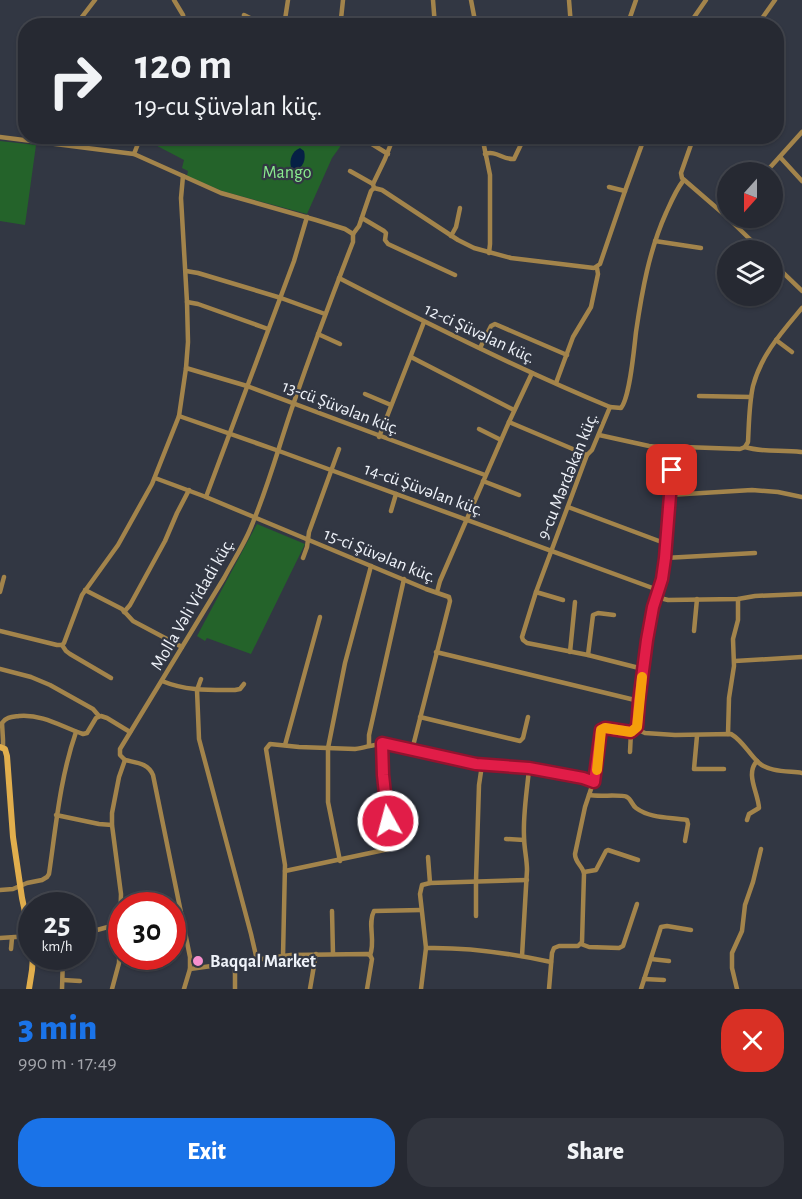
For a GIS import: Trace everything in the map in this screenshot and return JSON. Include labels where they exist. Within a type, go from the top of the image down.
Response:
[{"type":"street","points":[[81,18],[95,0]]},
{"type":"street","points":[[174,0],[184,18]]},
{"type":"street","points":[[285,18],[288,0]]},
{"type":"street","points":[[340,18],[343,0]]},
{"type":"street","points":[[433,0],[434,18]]},
{"type":"street","points":[[471,0],[474,18]]},
{"type":"street","points":[[569,0],[570,18]]},
{"type":"street","points":[[630,18],[636,0]]},
{"type":"street","points":[[694,18],[706,0]]},
{"type":"street","points":[[763,17],[775,0]]},
{"type":"street","points":[[244,15],[250,18]]},
{"type":"street","points":[[775,162],[802,132]]},
{"type":"street","points":[[0,137],[18,138]]},
{"type":"street","points":[[71,144],[134,154],[221,193],[307,217],[345,229],[353,234]]},
{"type":"street","points":[[134,154],[138,144]]},
{"type":"street","points":[[372,144],[388,154]]},
{"type":"street","name":"Molla Vəli Vidadi küç.","points":[[120,755],[120,749],[240,550],[255,518],[325,314],[354,242],[353,234],[358,229],[391,144]]},
{"type":"street","points":[[483,144],[490,175],[489,253]]},
{"type":"street","points":[[485,154],[493,152],[514,159],[521,144]]},
{"type":"street","points":[[556,383],[577,329],[591,307],[598,274],[597,268],[642,144]]},
{"type":"street","name":"9-cu Mərdəkan küç.","points":[[643,669],[527,643],[523,640],[523,634],[536,592],[587,455],[592,450],[610,407],[621,408],[625,400],[647,265],[676,191],[683,181],[681,172],[691,144]]},
{"type":"street","points":[[780,157],[802,181]]},
{"type":"street","points":[[350,171],[468,246],[511,258],[597,268]]},
{"type":"street","points":[[62,645],[66,641],[77,605],[85,590],[118,545],[155,478],[179,416],[186,368],[188,302],[181,198],[183,176]]},
{"type":"street","points":[[683,181],[717,207]]},
{"type":"street","points":[[609,187],[625,191]]},
{"type":"street","points":[[451,236],[460,208]]},
{"type":"street","points":[[206,497],[297,254],[307,217]]},
{"type":"street","points":[[362,218],[386,232],[385,240],[388,244],[454,275]]},
{"type":"street","points":[[740,228],[751,240]]},
{"type":"street","points":[[655,241],[701,248]]},
{"type":"street","points":[[186,271],[280,298],[325,314]]},
{"type":"street","points":[[783,272],[801,288]]},
{"type":"street","name":"12-ci Şüvəlan küç.","points":[[339,278],[424,322],[610,407]]},
{"type":"street","points":[[188,302],[268,329]]},
{"type":"street","points":[[745,447],[748,442],[754,385],[760,369],[776,340],[802,308]]},
{"type":"street","points":[[379,436],[424,322]]},
{"type":"street","points":[[480,348],[490,326],[495,324],[567,355]]},
{"type":"street","points":[[318,334],[340,344]]},
{"type":"street","points":[[776,340],[792,352]]},
{"type":"street","points":[[411,357],[514,410]]},
{"type":"street","name":"13-cü Şüvəlan küç.","points":[[186,368],[247,386],[379,436],[484,478],[519,495]]},
{"type":"street","points":[[437,592],[484,478],[532,373]]},
{"type":"street","points":[[365,394],[392,405]]},
{"type":"street","points":[[699,396],[752,397]]},
{"type":"street","name":"14-cü Şüvəlan küç.","points":[[179,416],[279,450],[658,590]]},
{"type":"street","points":[[509,422],[587,455]]},
{"type":"street","points":[[479,429],[501,440]]},
{"type":"street","points":[[599,435],[675,449],[684,447],[740,449],[745,447],[801,452]]},
{"type":"street","points":[[303,558],[309,532],[339,449]]},
{"type":"street","points":[[630,752],[633,730],[637,725],[647,640],[662,579],[675,449]]},
{"type":"street","name":"15-ci Şüvəlan küç.","points":[[155,478],[189,490],[450,599],[412,750]]},
{"type":"street","points":[[124,612],[162,547],[189,490]]},
{"type":"street","points":[[669,495],[752,490],[802,497]]},
{"type":"street","points":[[392,511],[396,494]]},
{"type":"street","points":[[568,507],[667,544]]},
{"type":"street","points":[[665,558],[755,553]]},
{"type":"street","points":[[340,861],[328,802],[328,748],[345,663],[371,566]]},
{"type":"street","points":[[0,592],[4,577]]},
{"type":"street","points":[[369,747],[369,735],[404,579]]},
{"type":"street","points":[[85,590],[124,612],[133,621],[182,647]]},
{"type":"street","points":[[536,592],[563,600]]},
{"type":"street","points":[[656,597],[668,600],[738,599],[802,594]]},
{"type":"street","points":[[694,632],[697,599]]},
{"type":"street","points":[[728,734],[738,599]]},
{"type":"street","points":[[570,651],[575,602]]},
{"type":"street","points":[[588,655],[593,615],[614,615]]},
{"type":"street","points":[[285,746],[320,617]]},
{"type":"street","points":[[0,631],[62,645],[70,654],[111,678]]},
{"type":"street","points":[[436,652],[639,701]]},
{"type":"street","points":[[735,661],[802,657]]},
{"type":"street","points":[[0,669],[42,681],[130,732]]},
{"type":"street","points":[[201,679],[197,690],[199,739],[257,960]]},
{"type":"street","points":[[162,681],[197,690],[235,690],[240,689],[244,684]]},
{"type":"street","points":[[21,892],[13,837],[8,756],[1,748],[1,723],[7,718],[27,716],[48,720],[76,732],[87,734],[99,716]]},
{"type":"street","points":[[420,717],[520,741],[523,738],[528,717]]},
{"type":"street","points":[[581,944],[584,872],[576,861],[575,854],[583,815],[594,782],[601,730],[605,728],[633,730],[665,735],[728,734],[739,740],[762,765],[802,773]]},
{"type":"street","points":[[0,890],[13,889],[45,879],[49,874],[61,786],[76,732]]},
{"type":"street","points":[[697,736],[694,770],[724,769]]},
{"type":"street","points":[[285,871],[386,851],[390,847],[382,743]]},
{"type":"street","points":[[283,956],[285,871],[266,749],[270,744],[355,749],[382,743],[482,765],[529,768],[594,782]]},
{"type":"street","points":[[114,758],[120,755],[125,760],[147,766],[153,775],[190,957],[190,969],[184,989]]},
{"type":"street","points":[[121,892],[112,825],[114,795],[125,760]]},
{"type":"street","points":[[747,819],[748,814],[759,808],[752,772],[752,766],[757,761]]},
{"type":"street","points":[[476,916],[479,785],[482,765]]},
{"type":"street","points":[[522,956],[527,880],[524,825],[529,768]]},
{"type":"street","points":[[589,795],[625,796],[639,810],[661,817],[687,820],[685,841]]},
{"type":"street","points":[[56,815],[112,825]]},
{"type":"street","points":[[506,839],[524,840]]},
{"type":"street","points":[[737,989],[732,968],[732,953],[742,931],[745,905],[761,849]]},
{"type":"street","points":[[584,872],[596,870],[608,850],[638,860]]},
{"type":"street","points":[[428,857],[430,883]]},
{"type":"street","points":[[421,989],[426,948],[421,910],[421,887],[430,883],[527,880]]},
{"type":"street","points":[[549,989],[552,950],[556,946],[581,944],[589,947],[619,948],[623,946],[637,904]]},
{"type":"street","points":[[367,989],[373,946],[371,916],[374,911],[421,910]]},
{"type":"street","points":[[332,911],[333,954]]},
{"type":"street","points":[[641,989],[661,927],[691,930]]},
{"type":"street","points":[[0,938],[18,937]]},
{"type":"street","points":[[11,949],[12,938]]},
{"type":"street","points":[[426,948],[466,948],[551,962]]},
{"type":"street","points":[[310,989],[316,954]]},
{"type":"street","points":[[190,969],[283,956],[370,955]]},
{"type":"street","points":[[651,959],[669,961]]},
{"type":"street","points":[[235,963],[235,989]]},
{"type":"street","points":[[29,989],[33,970]]},
{"type":"street","points":[[62,989],[63,970]]},
{"type":"street","points":[[112,989],[117,970]]},
{"type":"street","points":[[644,979],[664,980]]},
{"type":"street","points":[[63,980],[80,981]]},
{"type":"green space","points":[[0,141],[36,145],[25,225],[0,221]]},
{"type":"green space","name":"Mango","points":[[154,144],[342,144],[332,158],[307,214],[222,191],[187,176],[188,171],[182,168],[184,160]]},
{"type":"green space","points":[[257,524],[305,544],[251,654],[207,638],[205,641],[197,636]]},
{"type":"water","points":[[300,148],[304,151],[305,157],[302,165],[294,170],[290,164],[291,159],[293,153]]},
{"type":"slow traffic","points":[[597,770],[601,730],[605,728],[631,732],[637,727],[642,677]]},
{"type":"place","name":"Baqqal Market","points":[[198,961]]},
{"type":"route","points":[[388,821],[382,743],[476,764],[529,768],[594,782],[601,730],[605,728],[631,732],[637,727],[647,640],[665,558],[672,470]]}]
